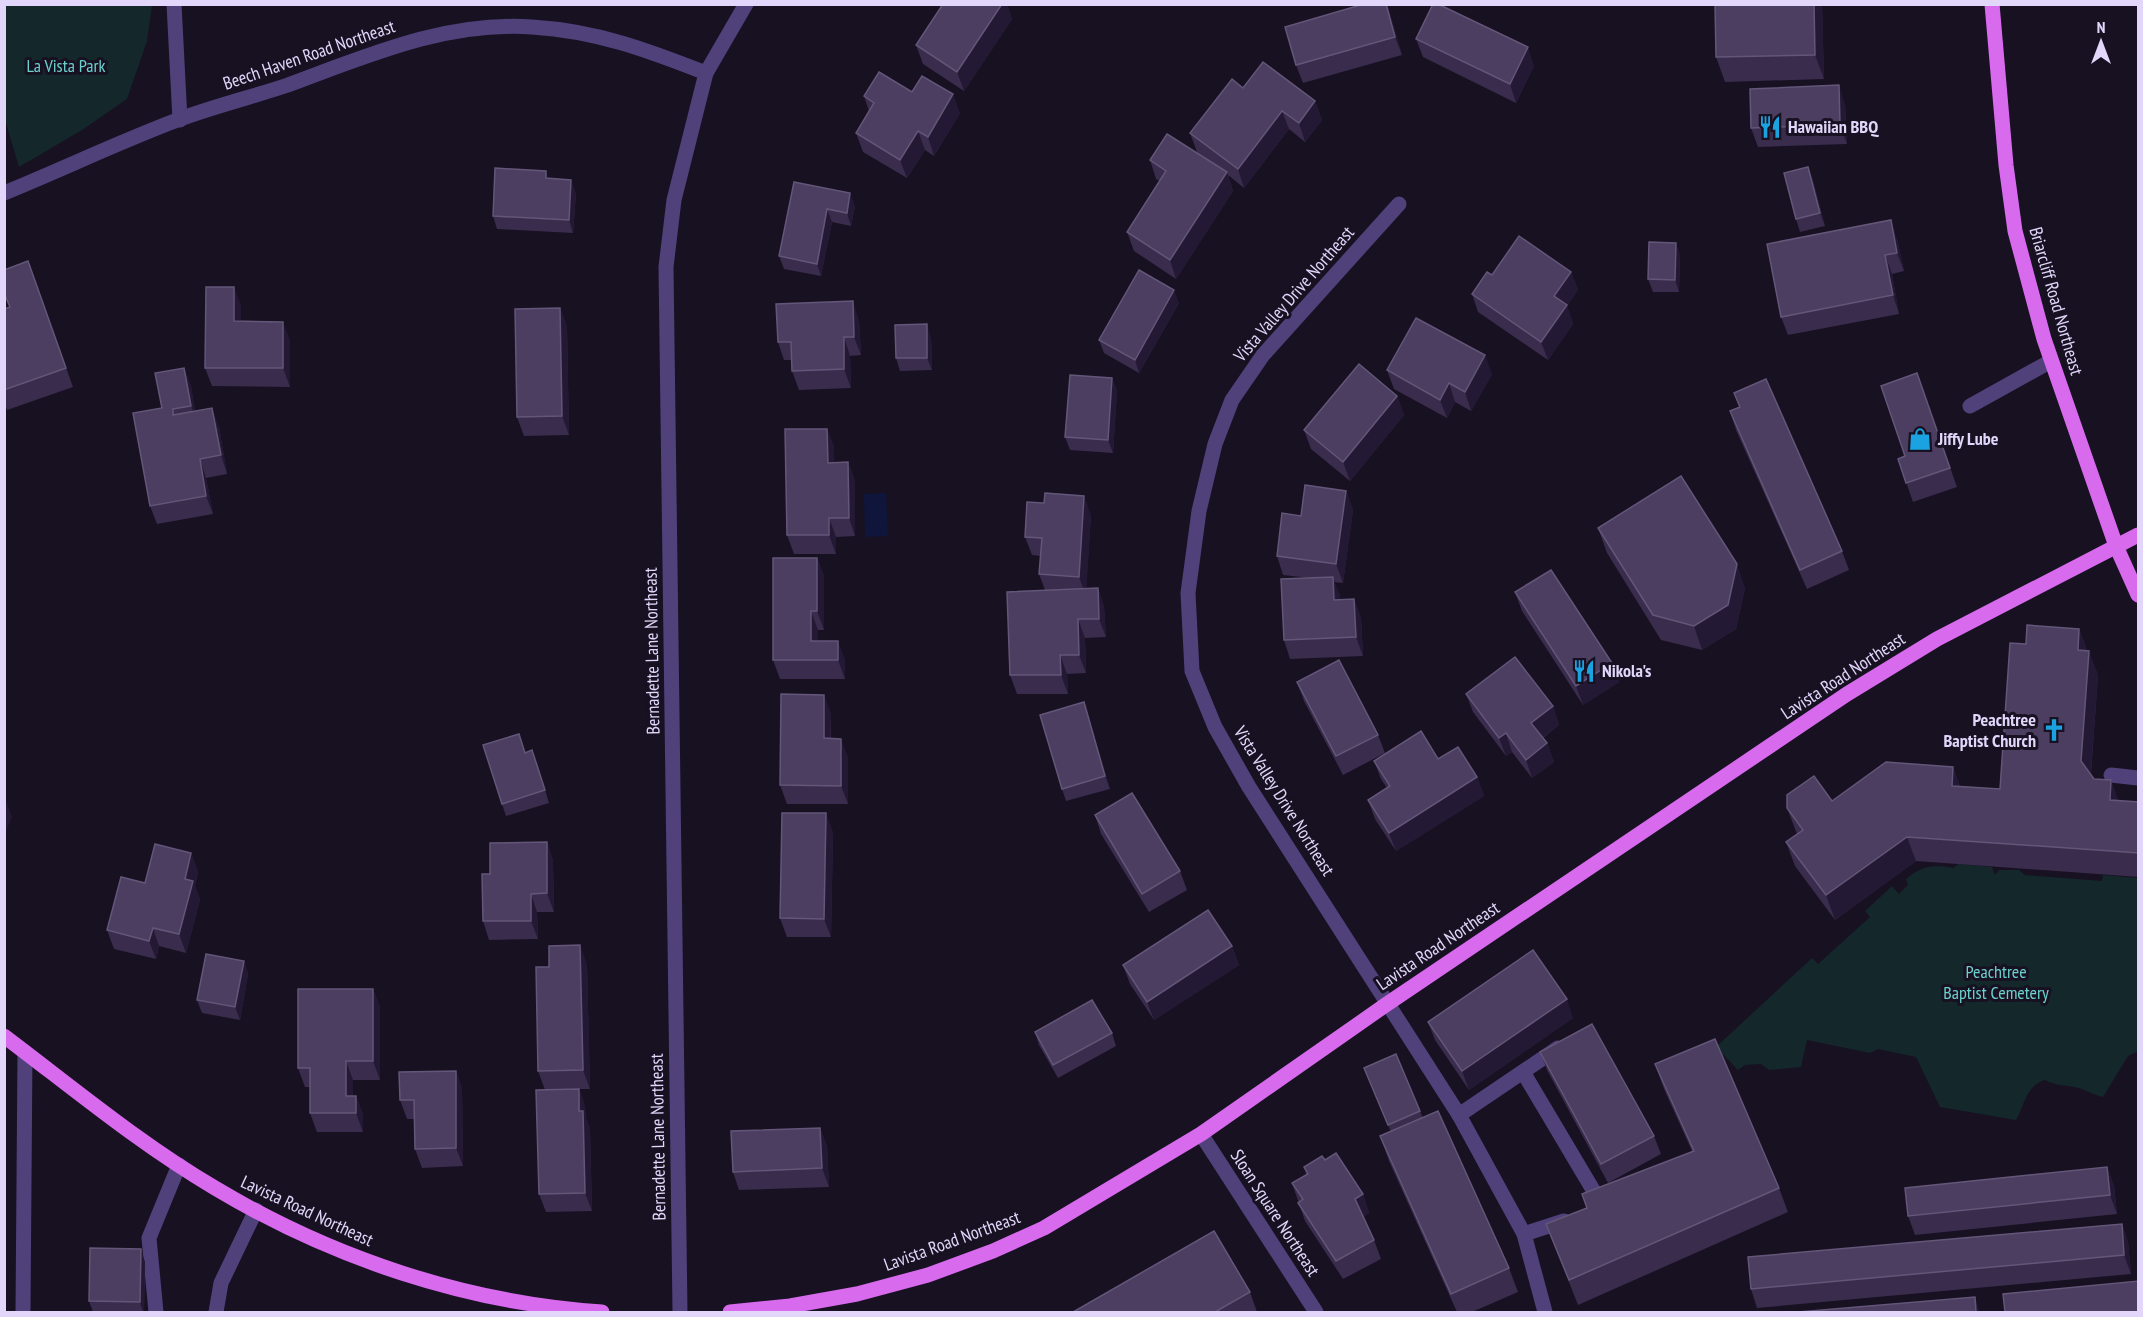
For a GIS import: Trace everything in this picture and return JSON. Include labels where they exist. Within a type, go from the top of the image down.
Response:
[{"type":"main road","name":"Briarcliff Road Northeast","points":[[1992,4],[2006,165],[2015,231],[2051,361],[2116,546],[2139,595]]},
{"type":"main road","name":"Lavista Road Northeast","points":[[730,1312],[857,1294],[928,1275],[993,1251],[1044,1228],[1201,1134],[1387,1004],[1847,693],[1937,639],[2139,535]]},
{"type":"main road","name":"Lavista Road Northeast","points":[[4,1036],[80,1095],[179,1165],[256,1210],[331,1246],[399,1273],[528,1306],[602,1312]]},
{"type":"street","points":[[174,4],[180,120]]},
{"type":"street","name":"Bernadette Lane Northeast","points":[[680,1312],[666,267],[674,200],[706,73],[746,4]]},
{"type":"street","name":"Beech Haven Road Northeast","points":[[4,193],[180,120],[287,85],[370,53],[429,36],[482,28],[530,26],[580,31],[630,43],[706,73]]},
{"type":"street","name":"Vista Valley Drive Northeast","points":[[1399,204],[1263,356],[1232,400],[1215,444],[1199,511],[1188,593],[1192,671],[1215,727],[1249,787],[1312,882],[1458,1115],[1524,1234],[1545,1312]]},
{"type":"street","points":[[1971,406],[2051,361]]},
{"type":"street","points":[[2111,775],[2139,777]]},
{"type":"street","points":[[1458,1115],[1570,1040]]},
{"type":"street","points":[[23,1312],[25,1052]]},
{"type":"street","points":[[1523,1072],[1597,1207],[1524,1234]]},
{"type":"street","name":"Sloan Square Northeast","points":[[1201,1134],[1316,1312]]},
{"type":"street","points":[[156,1312],[155,1278],[149,1238],[179,1165]]},
{"type":"street","points":[[216,1312],[221,1283],[256,1210]]},
{"type":"green space","name":"La Vista Park","points":[[4,5],[152,5],[147,41],[127,99],[82,130],[19,167],[5,120]]},
{"type":"green space","name":"Peachtree Baptist Cemetery","points":[[1959,864],[1992,867],[1995,875],[1999,870],[2019,870],[2025,875],[2102,881],[2103,875],[2138,878],[2138,1051],[2128,1056],[2103,1097],[2079,1088],[2045,1080],[2030,1091],[2016,1120],[1940,1107],[1916,1057],[1878,1049],[1870,1053],[1807,1040],[1801,1067],[1769,1070],[1761,1064],[1745,1065],[1738,1070],[1716,1047],[1812,958],[1818,964],[1870,917],[1865,911],[1892,886],[1899,894],[1908,885],[1906,879],[1916,872],[1934,866],[1953,868]]},
{"type":"water","points":[[886,493],[888,536],[865,537],[864,494]]},
{"type":"building","points":[[943,4],[1002,4],[957,72],[916,45]]},
{"type":"building","points":[[1364,4],[1386,4],[1395,37],[1296,65],[1285,27]]},
{"type":"building","points":[[1433,4],[1438,4],[1528,47],[1510,84],[1416,39]]},
{"type":"building","points":[[1715,4],[1814,4],[1815,55],[1716,57]]},
{"type":"building","points":[[1263,62],[1315,101],[1299,123],[1282,111],[1238,169],[1190,133],[1232,79],[1243,88]]},
{"type":"building","points":[[879,72],[912,92],[922,76],[953,94],[928,137],[918,131],[900,160],[856,133],[874,103],[864,96]]},
{"type":"building","points":[[1839,85],[1840,125],[1751,128],[1750,89]]},
{"type":"building","points":[[1167,134],[1227,172],[1170,260],[1127,232],[1166,171],[1150,160]]},
{"type":"building","points":[[1808,167],[1820,213],[1796,219],[1784,173]]},
{"type":"building","points":[[495,168],[546,171],[546,178],[571,180],[569,220],[493,216]]},
{"type":"building","points":[[794,182],[850,193],[847,213],[827,209],[817,264],[779,256]]},
{"type":"building","points":[[1891,220],[1897,253],[1885,255],[1893,295],[1781,317],[1767,244]]},
{"type":"building","points":[[1519,236],[1571,272],[1554,296],[1567,305],[1541,342],[1472,294],[1487,272],[1492,275]]},
{"type":"building","points":[[1649,242],[1676,243],[1675,280],[1648,279]]},
{"type":"building","points":[[28,261],[66,368],[4,390],[4,309],[10,307],[4,293],[4,270]]},
{"type":"building","points":[[1139,270],[1174,290],[1135,360],[1099,340]]},
{"type":"building","points":[[206,287],[234,287],[234,321],[283,322],[283,368],[205,368]]},
{"type":"building","points":[[853,301],[854,337],[844,337],[844,369],[792,371],[791,342],[778,342],[776,304]]},
{"type":"building","points":[[560,308],[562,416],[517,417],[515,309]]},
{"type":"building","points":[[1416,318],[1485,355],[1465,392],[1449,383],[1440,400],[1387,370]]},
{"type":"building","points":[[927,324],[927,358],[896,358],[895,325]]},
{"type":"building","points":[[1359,364],[1397,396],[1343,462],[1304,430]]},
{"type":"building","points":[[184,368],[191,406],[173,409],[173,415],[212,408],[221,455],[200,459],[206,496],[150,506],[133,413],[162,408],[155,373]]},
{"type":"building","name":"Jiffy Lube","points":[[1917,373],[1950,468],[1906,483],[1898,459],[1905,456],[1881,386]]},
{"type":"building","points":[[1070,375],[1112,378],[1108,440],[1065,437]]},
{"type":"building","points":[[1766,379],[1842,551],[1800,570],[1730,411],[1740,407],[1734,393]]},
{"type":"building","points":[[785,429],[827,429],[828,463],[848,462],[849,518],[829,518],[829,535],[787,535]]},
{"type":"building","points":[[1681,476],[1737,564],[1728,605],[1694,626],[1653,615],[1598,528]]},
{"type":"building","points":[[1305,485],[1346,491],[1336,564],[1277,556],[1282,513],[1301,516]]},
{"type":"building","points":[[1045,493],[1084,496],[1079,577],[1039,574],[1042,538],[1025,537],[1027,502],[1044,503]]},
{"type":"building","points":[[773,558],[817,558],[817,611],[811,611],[811,641],[838,641],[838,660],[773,660]]},
{"type":"building","points":[[1551,570],[1612,663],[1576,686],[1515,592]]},
{"type":"building","points":[[1333,577],[1334,600],[1354,599],[1356,637],[1284,640],[1281,579]]},
{"type":"building","points":[[1098,588],[1099,619],[1078,619],[1079,655],[1060,655],[1061,675],[1010,675],[1007,592]]},
{"type":"building","name":"Peachtree Baptist Church","points":[[2027,625],[2079,629],[2078,650],[2089,651],[2081,761],[2094,779],[2111,780],[2110,800],[2139,802],[2139,853],[1907,837],[1826,895],[1786,842],[1803,830],[1787,808],[1787,795],[1814,776],[1832,801],[1886,762],[1953,767],[1952,786],[2000,789],[2010,643],[2026,644]]},
{"type":"building","points":[[1515,657],[1553,706],[1531,723],[1547,743],[1526,760],[1506,733],[1499,738],[1466,694]]},
{"type":"building","points":[[1339,660],[1378,735],[1336,756],[1297,682]]},
{"type":"building","points":[[781,694],[824,695],[824,738],[841,739],[841,786],[780,785]]},
{"type":"building","points":[[1084,702],[1105,776],[1062,789],[1040,715]]},
{"type":"building","points":[[1421,731],[1438,759],[1458,747],[1477,777],[1389,833],[1368,800],[1390,786],[1374,761]]},
{"type":"building","points":[[519,734],[525,753],[532,750],[545,790],[502,804],[483,745]]},
{"type":"building","points":[[1132,793],[1180,871],[1142,894],[1095,815]]},
{"type":"building","points":[[782,813],[826,813],[824,919],[780,918]]},
{"type":"building","points":[[547,842],[547,893],[531,894],[531,921],[483,921],[482,874],[490,874],[490,843]]},
{"type":"building","points":[[155,844],[191,853],[185,879],[193,881],[179,934],[153,928],[149,941],[107,930],[121,877],[145,883]]},
{"type":"building","points":[[1208,910],[1232,946],[1147,1002],[1123,965]]},
{"type":"building","points":[[580,945],[583,1070],[538,1071],[536,967],[549,967],[549,946]]},
{"type":"building","points":[[1533,950],[1567,999],[1462,1071],[1428,1022]]},
{"type":"building","points":[[206,954],[244,961],[235,1007],[197,1000]]},
{"type":"building","points":[[298,989],[373,989],[373,1061],[346,1061],[346,1096],[356,1096],[356,1113],[310,1113],[310,1068],[298,1068]]},
{"type":"building","points":[[1092,1000],[1112,1033],[1053,1065],[1035,1032]]},
{"type":"building","points":[[1592,1024],[1654,1136],[1601,1164],[1540,1052]]},
{"type":"building","points":[[1715,1039],[1779,1188],[1569,1280],[1546,1224],[1587,1208],[1582,1194],[1694,1151],[1655,1064]]},
{"type":"building","points":[[1396,1054],[1420,1111],[1388,1125],[1364,1068]]},
{"type":"building","points":[[456,1071],[456,1148],[415,1149],[414,1100],[400,1100],[399,1072]]},
{"type":"building","points":[[579,1089],[579,1111],[583,1111],[585,1193],[539,1194],[536,1090]]},
{"type":"building","points":[[1438,1111],[1509,1268],[1451,1294],[1380,1136]]},
{"type":"building","points":[[820,1128],[822,1168],[733,1172],[731,1131]]},
{"type":"building","points":[[1336,1153],[1363,1194],[1355,1199],[1374,1240],[1336,1261],[1298,1203],[1303,1199],[1292,1183],[1308,1174],[1304,1167],[1322,1156],[1325,1160]]},
{"type":"building","points":[[2107,1167],[2110,1195],[1908,1216],[1905,1188]]},
{"type":"building","points":[[2122,1224],[2124,1255],[1751,1289],[1748,1257]]},
{"type":"building","points":[[1214,1231],[1250,1292],[1215,1312],[1073,1312]]},
{"type":"building","points":[[90,1248],[141,1249],[140,1302],[89,1301]]},
{"type":"building","points":[[2139,1281],[2139,1312],[2005,1312],[2003,1294]]},
{"type":"building","points":[[1975,1297],[1976,1312],[1798,1312]]},
{"type":"place","name":"Hawaiian BBQ","points":[[1770,127]]},
{"type":"place","name":"Jiffy Lube","points":[[1920,439]]},
{"type":"place","name":"Nikola's","points":[[1584,671]]},
{"type":"place","name":"Peachtree Baptist Church","points":[[2054,730]]}]
